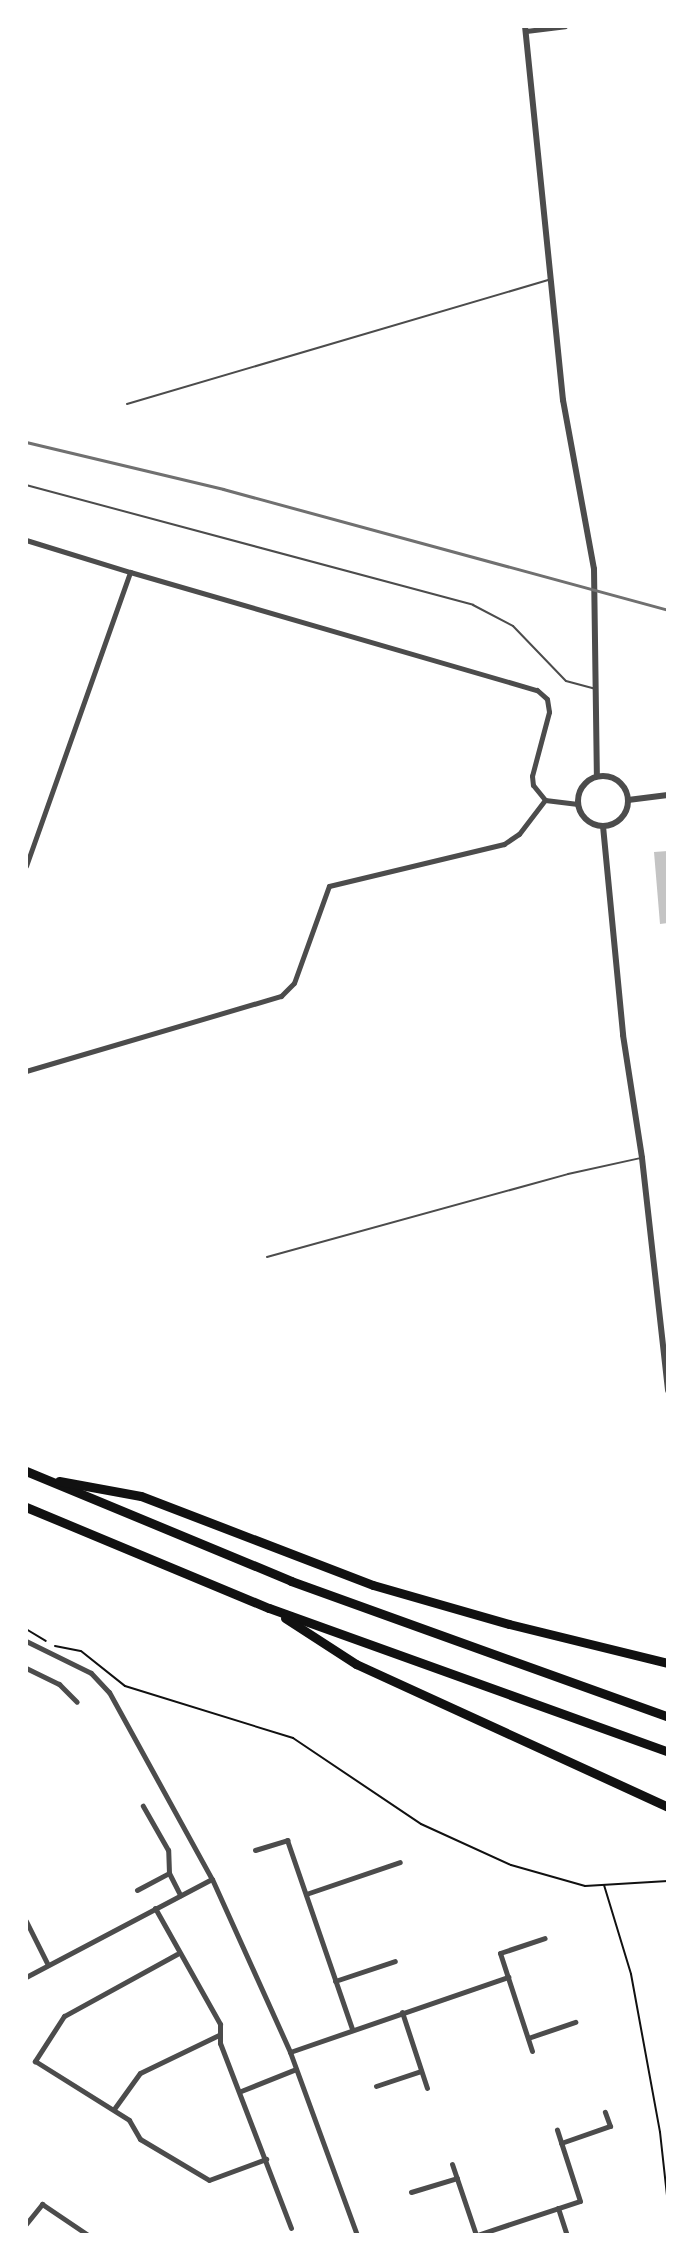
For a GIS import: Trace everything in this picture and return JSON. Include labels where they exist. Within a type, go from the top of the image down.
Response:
[{"type":"highway","points":[[26,1471],[317,1591],[668,1717]]},
{"type":"highway","points":[[41,1477],[141,1496],[373,1585],[509,1624],[668,1663]]},
{"type":"highway","points":[[26,1507],[269,1608],[668,1752]]},
{"type":"highway","points":[[269,1608],[356,1664],[668,1807]]},
{"type":"street","points":[[565,26],[525,28],[549,280],[569,443],[594,569],[597,776]]},
{"type":"street","points":[[26,540],[537,690],[547,699],[549,712],[532,776],[536,792],[545,800],[578,804]]},
{"type":"street","points":[[26,866],[130,572]]},
{"type":"street","points":[[597,776],[615,778],[622,784],[628,800],[621,818],[603,826],[589,822],[578,804],[584,783],[597,776]]},
{"type":"street","points":[[628,800],[668,795]]},
{"type":"street","points":[[26,1071],[281,996],[294,983],[329,886],[504,844],[519,834],[545,800]]},
{"type":"street","points":[[603,826],[623,1035],[642,1158],[668,1391]]},
{"type":"street","points":[[26,1641],[91,1673],[109,1692],[212,1879],[290,2052],[357,2235]]},
{"type":"street","points":[[26,1668],[59,1684],[77,1702]]},
{"type":"street","points":[[143,1806],[168,1850],[169,1873],[180,1895]]},
{"type":"street","points":[[255,1850],[287,1840],[352,2029]]},
{"type":"street","points":[[306,1894],[400,1862]]},
{"type":"street","points":[[137,1890],[169,1873]]},
{"type":"street","points":[[26,1977],[47,1963],[212,1879]]},
{"type":"street","points":[[155,1908],[177,1954],[195,1976],[220,2024],[219,2035],[291,2228]]},
{"type":"street","points":[[26,1921],[47,1963]]},
{"type":"street","points":[[532,2051],[500,1953],[545,1938]]},
{"type":"street","points":[[177,1954],[64,2016],[35,2061],[129,2120],[140,2139],[209,2180],[266,2159]]},
{"type":"street","points":[[335,1981],[395,1961]]},
{"type":"street","points":[[290,2052],[508,1977]]},
{"type":"street","points":[[402,2012],[427,2088]]},
{"type":"street","points":[[528,2038],[575,2022]]},
{"type":"street","points":[[114,2109],[140,2073],[219,2035]]},
{"type":"street","points":[[241,2091],[296,2069]]},
{"type":"street","points":[[376,2086],[421,2071]]},
{"type":"street","points":[[561,2143],[610,2126],[605,2112]]},
{"type":"street","points":[[452,2164],[476,2235],[580,2201],[557,2130]]},
{"type":"street","points":[[411,2192],[457,2178]]},
{"type":"street","points":[[26,2224],[29,2213],[42,2204],[88,2235]]},
{"type":"street","points":[[558,2208],[567,2235]]},
{"type":"lane","points":[[127,404],[549,280]]},
{"type":"lane","points":[[26,485],[473,605],[513,626],[566,681],[596,690]]},
{"type":"lane","points":[[267,1257],[568,1174],[642,1158]]},
{"type":"path","points":[[26,1629],[53,1645],[81,1651],[125,1686],[293,1738],[421,1824],[470,1848],[557,1881],[604,1885],[668,1881]]},
{"type":"path","points":[[604,1885],[631,1974],[660,2132],[668,2204]]},
{"type":"building","points":[[668,851],[668,923],[660,924],[654,852]]},
{"type":"railway","points":[[26,442],[223,489],[668,610]]}]
